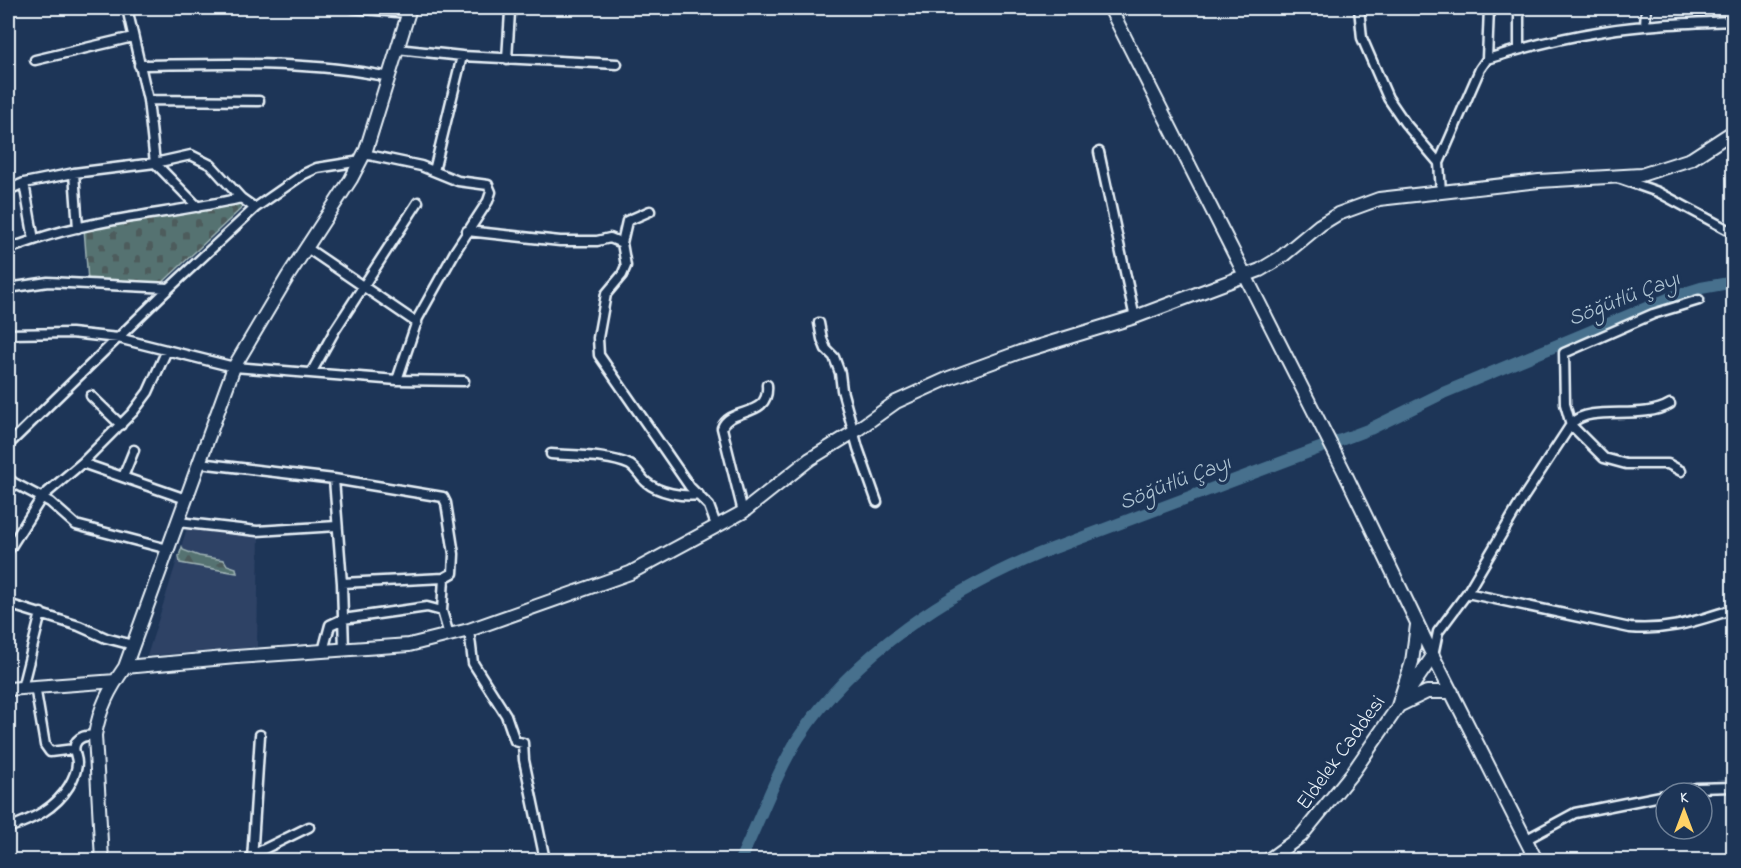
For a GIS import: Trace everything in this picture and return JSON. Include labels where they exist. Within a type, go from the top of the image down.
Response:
[{"type":"street","points":[[127,8],[148,100],[155,163],[198,207]]},
{"type":"street","points":[[102,861],[95,735],[98,717],[109,689],[125,667],[234,367],[363,158],[409,10],[353,8]]},
{"type":"street","points":[[507,8],[510,12],[507,59]]},
{"type":"street","points":[[1110,8],[1344,469],[1432,656],[1535,860]]},
{"type":"street","points":[[1359,8],[1362,38],[1389,98],[1405,123],[1439,163]]},
{"type":"street","points":[[1441,192],[1439,163],[1480,69],[1487,59],[1489,8]]},
{"type":"street","points":[[1519,49],[1520,8]]},
{"type":"street","points":[[1645,26],[1646,8]]},
{"type":"street","points":[[1487,59],[1519,49],[1605,31],[1645,26],[1734,21]]},
{"type":"street","points":[[35,60],[133,37]]},
{"type":"street","points":[[397,49],[462,56],[617,64]]},
{"type":"street","points":[[434,171],[462,56]]},
{"type":"street","points":[[139,65],[269,65],[350,69],[389,77]]},
{"type":"street","points":[[148,100],[259,101]]},
{"type":"street","points":[[125,667],[409,645],[469,630],[630,573],[743,512],[810,459],[854,432],[896,402],[949,378],[1020,351],[1135,318],[1260,270],[1280,258],[1320,225],[1338,214],[1379,199],[1539,181],[1641,175],[1690,159],[1734,131]]},
{"type":"street","points":[[1099,153],[1135,318]]},
{"type":"street","points":[[8,190],[24,183],[74,173],[155,163],[191,155],[211,165],[241,198],[255,208]]},
{"type":"street","points":[[8,445],[169,288],[255,208],[304,174],[317,168],[363,158],[409,162],[458,181],[488,185],[490,192],[488,201],[467,231],[417,323],[397,380]]},
{"type":"street","points":[[74,173],[78,228]]},
{"type":"street","points":[[1612,176],[1658,192],[1734,233]]},
{"type":"street","points":[[24,183],[34,240]]},
{"type":"street","points":[[8,249],[65,230],[241,198]]},
{"type":"street","points":[[310,373],[334,330],[418,202]]},
{"type":"street","points":[[651,211],[627,221],[622,243],[626,266],[622,275],[606,294],[598,338],[600,355],[690,487],[709,506],[716,525]]},
{"type":"street","points":[[467,231],[560,242],[597,241],[610,238],[622,243]]},
{"type":"street","points":[[307,248],[417,323]]},
{"type":"street","points":[[8,288],[48,282],[169,288]]},
{"type":"street","points":[[1681,471],[1668,464],[1626,464],[1604,458],[1571,425],[1565,404],[1564,353],[1653,314],[1699,300]]},
{"type":"street","points":[[819,323],[826,349],[834,357],[840,373],[842,390],[854,432],[877,502]]},
{"type":"street","points":[[8,334],[71,333],[118,338],[234,367],[397,380],[464,381]]},
{"type":"street","points":[[10,548],[42,497],[133,412],[148,392],[167,350]]},
{"type":"street","points":[[743,512],[722,428],[727,420],[763,403],[767,385]]},
{"type":"street","points":[[91,396],[121,425]]},
{"type":"street","points":[[1432,656],[1438,632],[1467,593],[1523,498],[1576,419],[1593,414],[1660,410],[1670,404]]},
{"type":"street","points":[[123,477],[134,450]]},
{"type":"street","points":[[551,454],[611,459],[628,465],[652,486],[679,494],[699,495]]},
{"type":"street","points":[[82,462],[186,499]]},
{"type":"street","points":[[199,464],[334,478],[443,497],[446,503],[454,554],[453,573],[444,578],[342,583]]},
{"type":"street","points":[[8,477],[14,483],[42,497],[76,525],[168,549]]},
{"type":"street","points":[[334,478],[342,583],[344,650]]},
{"type":"street","points":[[177,522],[257,531],[337,526]]},
{"type":"street","points":[[444,578],[442,611],[449,635]]},
{"type":"street","points":[[1467,593],[1630,628],[1657,630],[1688,624],[1734,609]]},
{"type":"street","points":[[8,604],[133,645]]},
{"type":"street","points":[[323,651],[330,625],[343,619],[427,607],[442,611]]},
{"type":"street","points":[[41,614],[28,687],[45,745],[50,752],[74,750]]},
{"type":"street","points":[[1398,706],[1412,662],[1417,623]]},
{"type":"street","points":[[469,630],[473,663],[506,715],[515,741],[523,743],[524,760],[545,861]]},
{"type":"street","name":"Eldelek Caddesi","points":[[1268,861],[1301,836],[1353,772],[1432,656]]},
{"type":"street","points":[[8,689],[116,681]]},
{"type":"street","points":[[1398,706],[1427,692],[1452,692]]},
{"type":"street","points":[[8,828],[50,808],[63,796],[74,777],[77,764],[74,750],[76,742],[83,736],[95,735]]},
{"type":"street","points":[[252,858],[260,735]]},
{"type":"street","points":[[1714,788],[1734,787]]},
{"type":"street","points":[[1525,840],[1575,813],[1654,797]]},
{"type":"street","points":[[252,858],[309,827]]},
{"type":"shaded area","points":[[187,528],[259,534],[257,647],[147,656]]},
{"type":"green space","points":[[244,202],[245,205],[162,283],[88,281],[84,228]]},
{"type":"green space","points":[[182,547],[183,550],[199,556],[224,560],[227,565],[236,568],[237,573],[180,563],[179,556]]},
{"type":"waterway","name":"Söğütlü Çayı","points":[[740,860],[790,752],[821,707],[847,678],[906,628],[973,586],[1041,553],[1370,429],[1443,393],[1675,296],[1734,282]]}]
